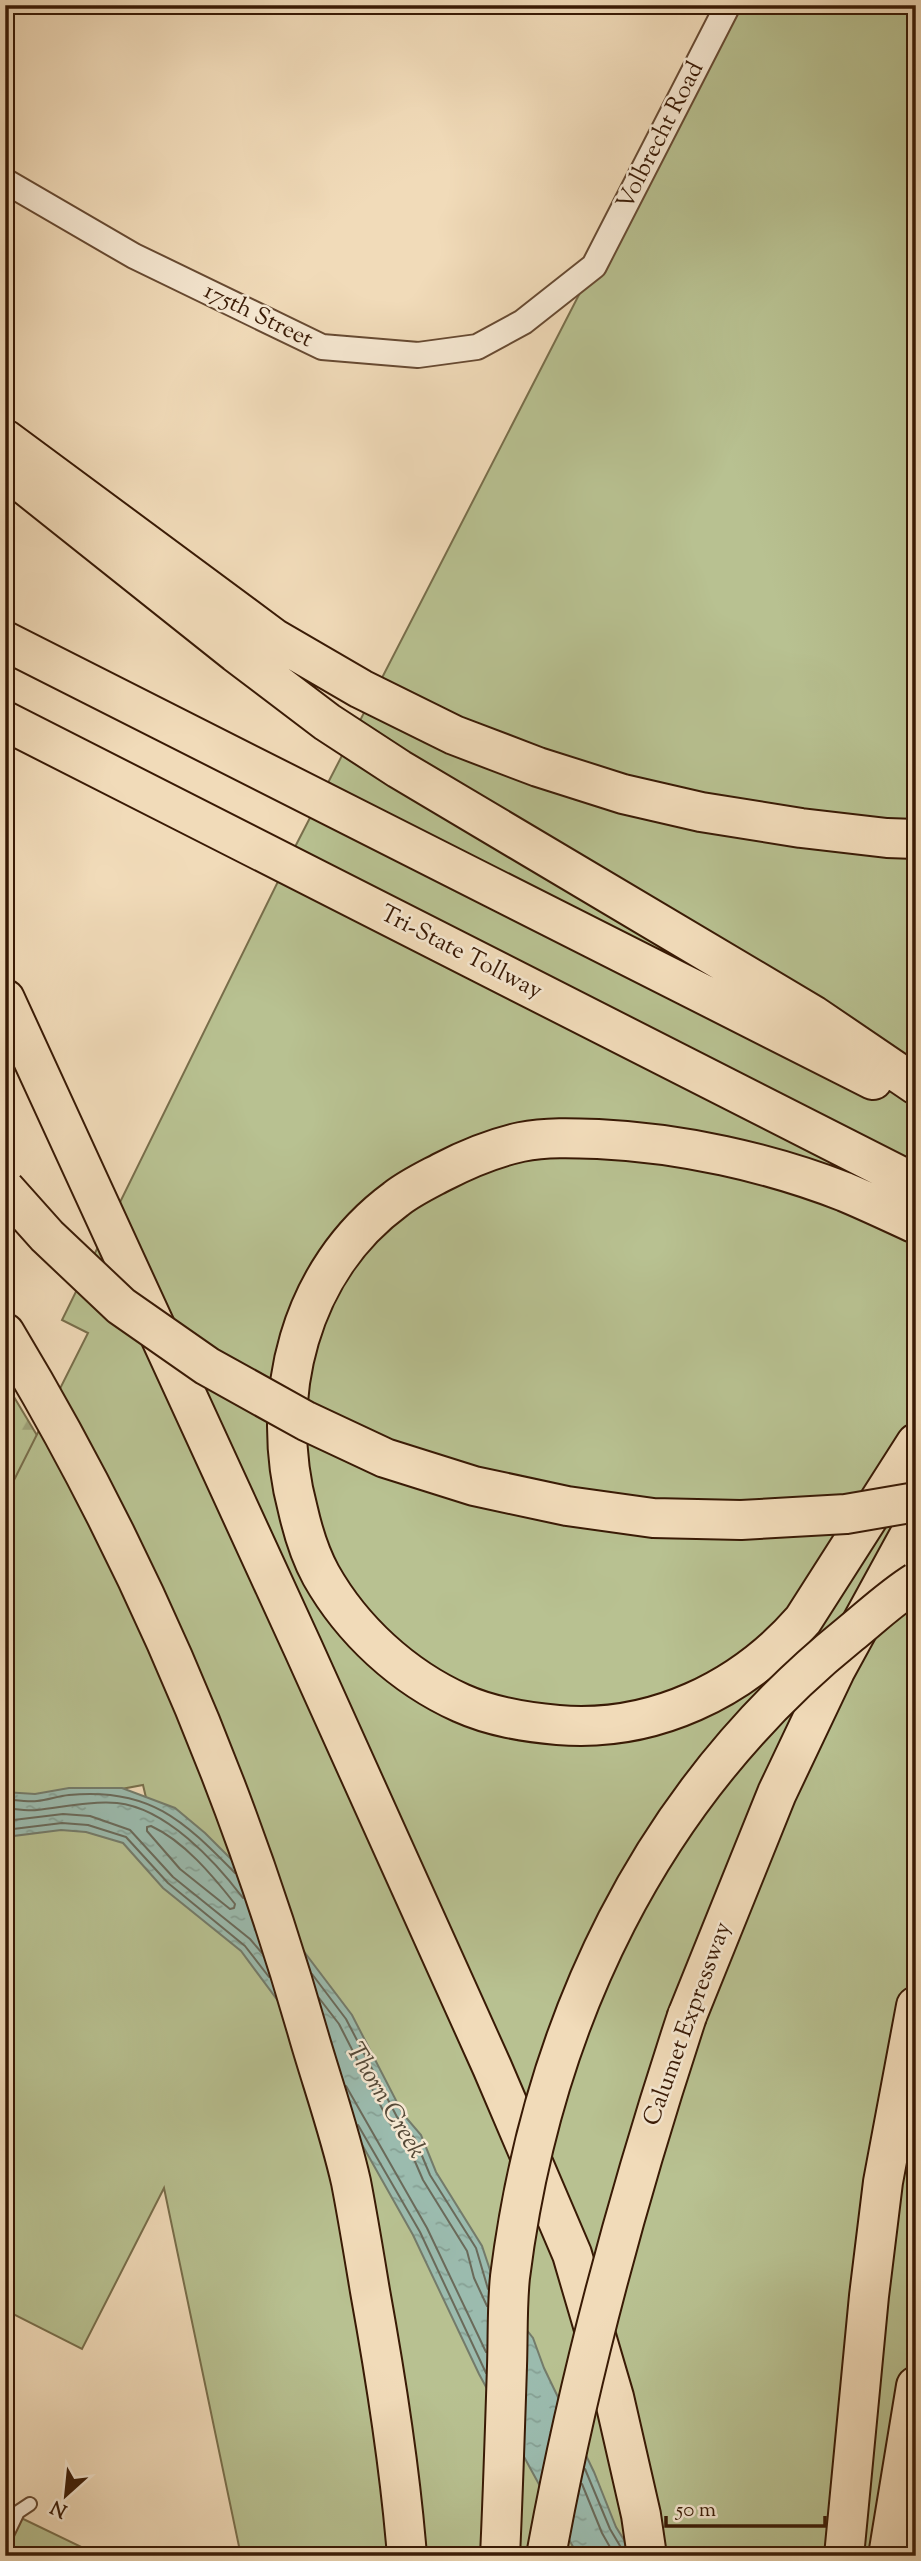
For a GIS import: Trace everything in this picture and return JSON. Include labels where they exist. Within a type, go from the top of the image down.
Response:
[{"type":"highway","points":[[5,439],[275,639],[361,689],[454,735],[538,767],[623,794],[701,812],[801,828],[916,839]]},
{"type":"highway","points":[[5,469],[327,722],[399,769],[813,1014],[916,1085]]},
{"type":"highway","points":[[5,641],[916,1102]]},
{"type":"highway","name":"Tri-State Tollway","points":[[5,722],[916,1184]]},
{"type":"highway","points":[[5,999],[303,1648],[503,2092],[572,2254],[614,2396],[641,2515],[647,2556]]},
{"type":"highway","points":[[916,1224],[845,1192],[787,1173],[689,1149],[624,1140],[566,1138],[522,1142],[468,1158],[395,1199],[348,1246],[331,1269],[314,1298],[293,1359],[287,1390],[285,1430],[294,1495],[304,1535],[320,1572],[341,1606],[368,1637],[404,1668],[463,1704],[530,1722],[568,1726],[604,1725],[671,1712],[702,1699],[758,1665],[783,1643],[803,1620],[916,1443]]},
{"type":"highway","points":[[5,1189],[47,1236],[121,1306],[207,1366],[306,1421],[385,1458],[474,1486],[567,1506],[653,1518],[741,1520],[846,1514],[916,1502]]},
{"type":"highway","points":[[5,1333],[36,1384],[100,1503],[151,1605],[202,1721],[279,1934],[350,2180],[388,2394],[407,2556]]},
{"type":"highway","name":"Calumet Expressway","points":[[545,2556],[566,2446],[605,2286],[645,2145],[687,2016],[777,1793],[835,1671],[916,1523]]},
{"type":"highway","points":[[500,2556],[510,2281],[521,2202],[545,2102],[564,2039],[600,1953],[634,1886],[687,1807],[733,1746],[804,1672],[916,1582]]},
{"type":"highway","points":[[844,2556],[869,2296],[883,2182],[916,2007]]},
{"type":"highway","points":[[888,2556],[916,2386]]},
{"type":"street","name":"Volbrecht Road","points":[[594,266],[728,5]]},
{"type":"street","name":"175th Street","points":[[5,181],[134,256],[322,347],[418,355],[477,347],[523,322],[594,266]]},
{"type":"lane","points":[[5,2539],[18,2512],[30,2504]]},
{"type":"green space","points":[[728,5],[916,5],[916,2556],[241,2556],[164,2188],[82,2349],[5,2310],[5,1817],[127,1833],[164,1874],[143,1785],[25,1807],[5,1805],[5,1498],[88,1333],[62,1320],[296,845]]},
{"type":"green space","points":[[5,1382],[38,1437],[5,1502]]},
{"type":"green space","points":[[15,2515],[100,2556],[5,2556],[5,2535]]},
{"type":"water","name":"Thorn Creek","points":[[69,1788],[122,1788],[175,1808],[243,1871],[352,2015],[403,2114],[421,2135],[436,2172],[482,2246],[498,2294],[533,2338],[616,2527],[634,2556],[578,2556],[479,2374],[413,2235],[290,2017],[241,1951],[163,1888],[123,1843],[86,1832],[61,1830],[5,1837],[5,1792],[35,1794]]}]
